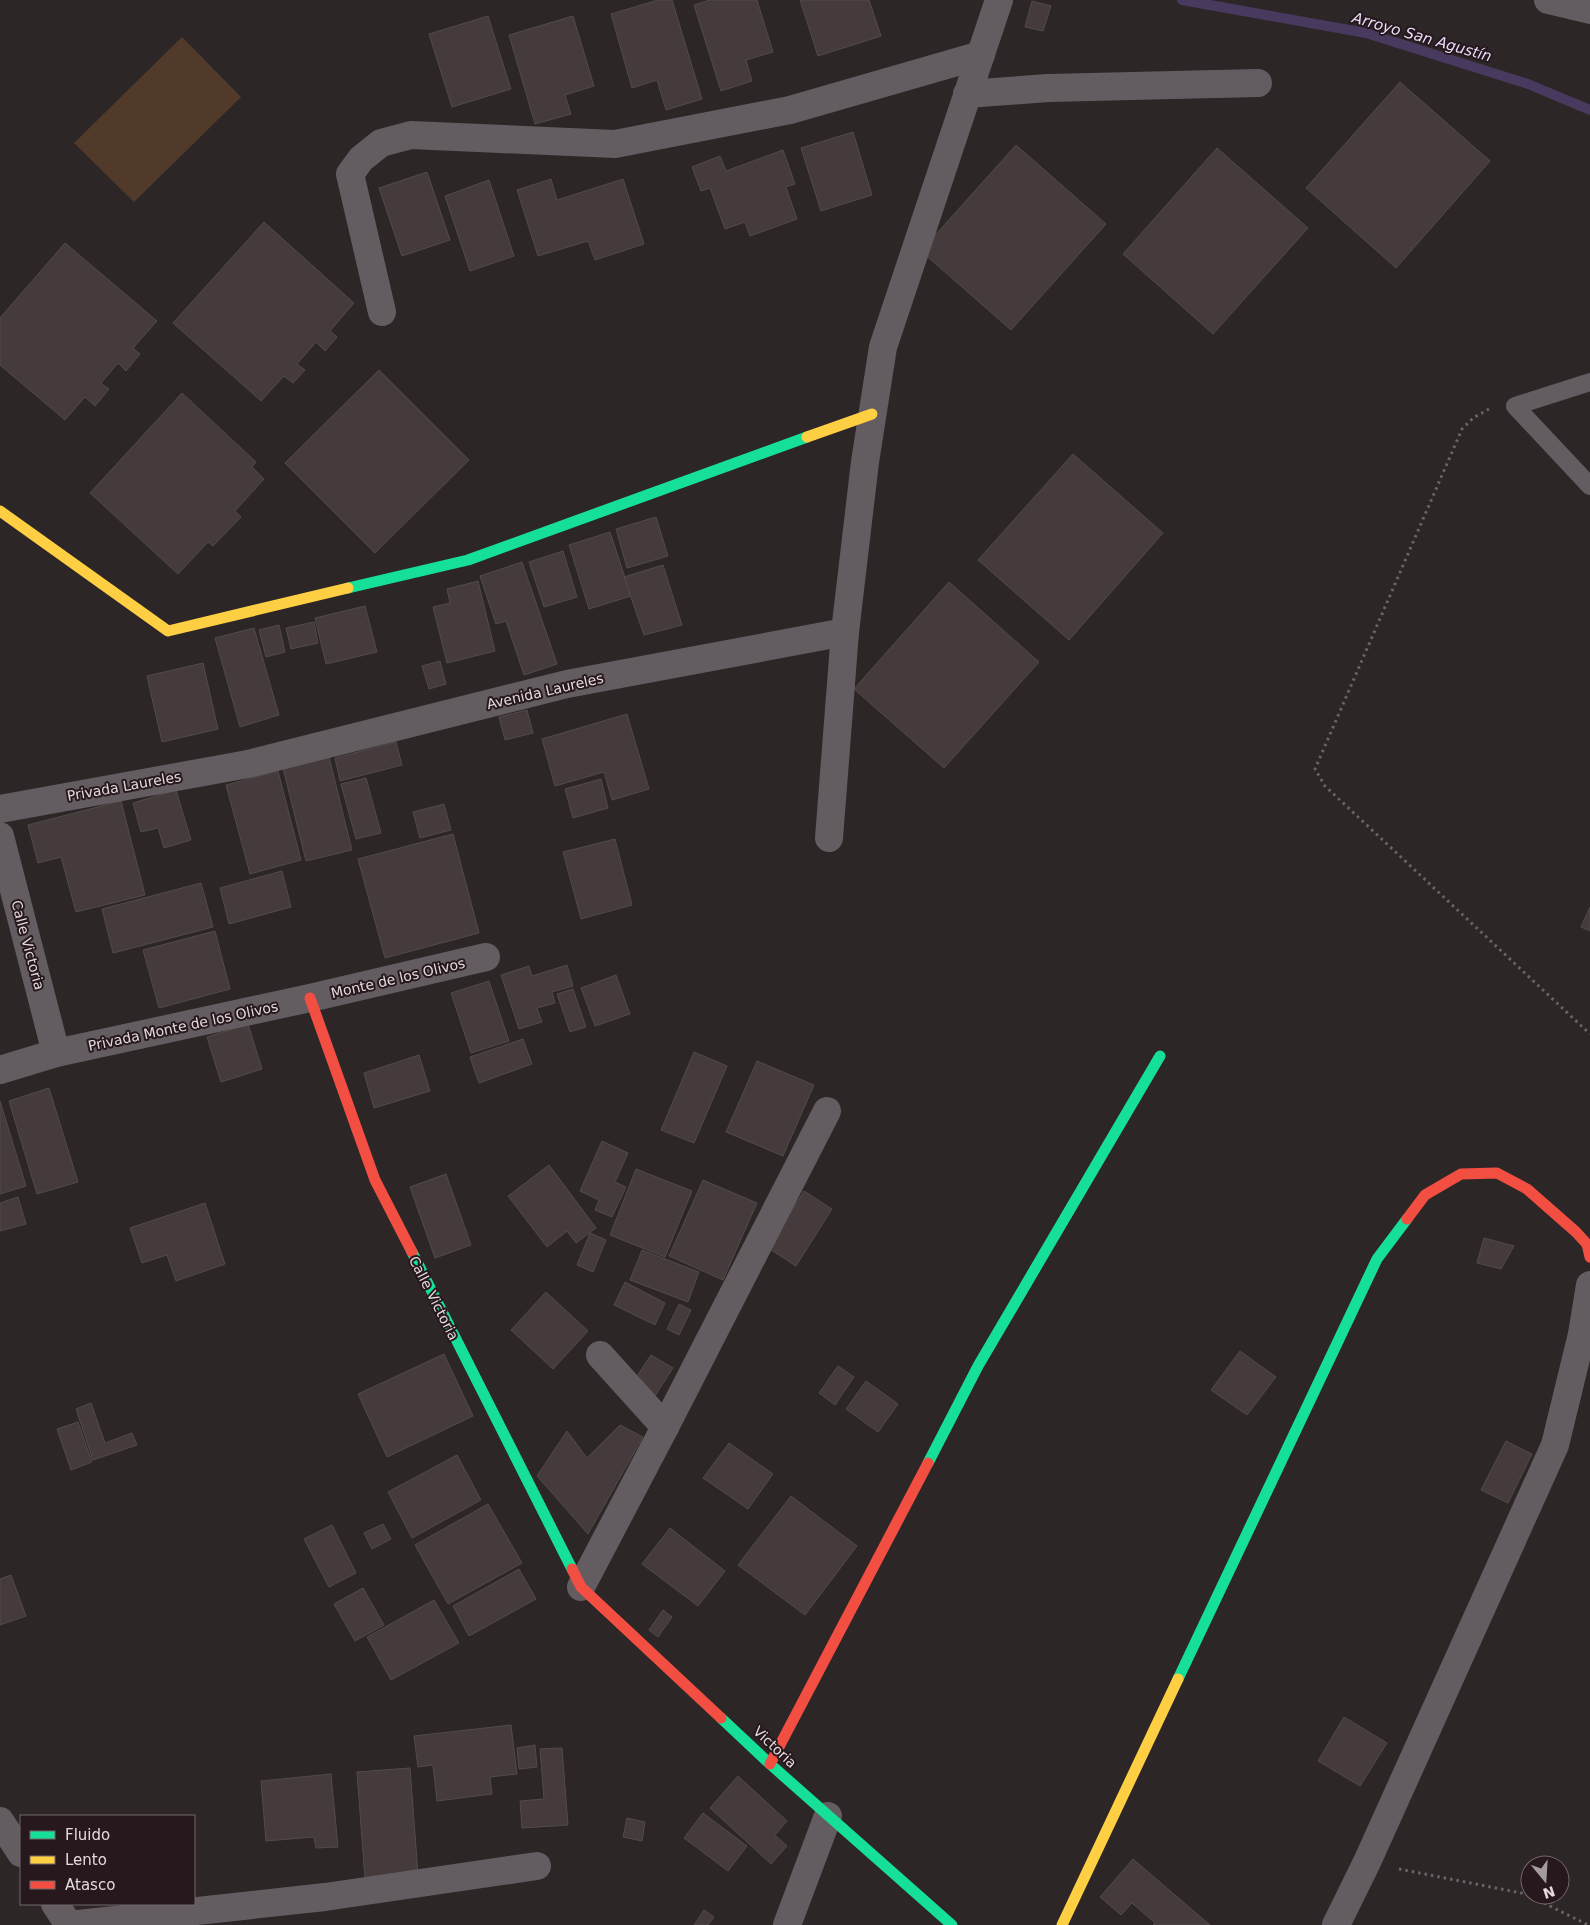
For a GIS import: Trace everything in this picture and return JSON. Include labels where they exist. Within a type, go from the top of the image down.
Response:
[{"type":"street","points":[[1548,0],[1590,10]]},
{"type":"street","points":[[829,838],[844,632],[865,462],[883,347],[997,6]]},
{"type":"street","points":[[382,312],[350,174],[361,159],[381,143],[411,135],[615,144],[790,110],[981,54]]},
{"type":"street","points":[[967,94],[1048,88],[1258,83]]},
{"type":"street","points":[[0,511],[168,631],[468,560],[742,459],[872,414]]},
{"type":"street","name":"Avenida Laureles","points":[[248,764],[567,684],[844,632]]},
{"type":"street","name":"Privada Laureles","points":[[0,809],[248,764]]},
{"type":"street","name":"Calle Victoria","points":[[0,836],[56,1053]]},
{"type":"street","name":"Monte de los Olivos","points":[[310,998],[486,957]]},
{"type":"street","name":"Calle Victoria","points":[[310,998],[375,1180],[581,1587]]},
{"type":"street","name":"Privada Monte de los Olivos","points":[[0,1070],[56,1053],[310,998]]},
{"type":"street","points":[[770,1764],[978,1366],[1160,1056]]},
{"type":"street","points":[[581,1587],[827,1111]]},
{"type":"street","points":[[1062,1925],[1377,1259],[1425,1195],[1461,1174],[1497,1173],[1527,1189],[1576,1232],[1587,1244],[1590,1257]]},
{"type":"street","points":[[1336,1925],[1555,1445],[1582,1334],[1590,1285]]},
{"type":"street","points":[[600,1355],[665,1427]]},
{"type":"street","name":"Victoria","points":[[581,1587],[770,1764],[952,1925]]},
{"type":"street","points":[[787,1925],[828,1816]]},
{"type":"street","points":[[0,1821],[20,1851]]},
{"type":"street","points":[[56,1905],[68,1924],[325,1897],[537,1866]]},
{"type":"lane","points":[[1590,382],[1515,406],[1590,486]]},
{"type":"path","points":[[1515,406],[1487,410],[1473,418],[1462,429],[1315,769],[1325,786],[1590,1034]]},
{"type":"path","points":[[1366,1862],[1526,1894],[1588,1925]]},
{"type":"shaded area","points":[[182,37],[241,97],[134,202],[74,143]]},
{"type":"building","points":[[658,0],[672,0],[702,99],[666,110],[657,80],[632,88],[611,14]]},
{"type":"building","points":[[710,0],[757,0],[773,52],[746,60],[752,81],[721,91],[694,5]]},
{"type":"building","points":[[800,0],[869,0],[881,36],[818,56]]},
{"type":"building","points":[[1032,1],[1051,6],[1043,31],[1025,27]]},
{"type":"building","points":[[488,16],[511,89],[452,107],[429,34]]},
{"type":"building","points":[[573,16],[594,86],[565,95],[571,114],[535,124],[509,35]]},
{"type":"building","points":[[1400,82],[1490,161],[1396,268],[1306,188]]},
{"type":"building","points":[[853,132],[872,195],[821,211],[801,148]]},
{"type":"building","points":[[1016,145],[1106,224],[1011,330],[921,251]]},
{"type":"building","points":[[1217,148],[1308,228],[1213,334],[1123,254]]},
{"type":"building","points":[[783,150],[795,184],[786,187],[797,219],[750,236],[745,222],[725,229],[710,188],[701,191],[692,167],[720,156],[726,171]]},
{"type":"building","points":[[427,172],[450,240],[402,256],[379,188]]},
{"type":"building","points":[[551,179],[557,200],[623,179],[644,244],[595,260],[588,241],[538,256],[517,190]]},
{"type":"building","points":[[489,180],[514,256],[470,271],[445,196]]},
{"type":"building","points":[[264,222],[354,303],[330,331],[337,337],[325,351],[316,342],[297,364],[305,370],[293,383],[284,376],[261,401],[173,323]]},
{"type":"building","points":[[65,243],[157,321],[133,348],[140,354],[126,371],[118,363],[101,383],[109,389],[95,406],[85,397],[65,420],[0,365],[0,318]]},
{"type":"building","points":[[379,370],[469,460],[375,553],[285,463]]},
{"type":"building","points":[[182,393],[256,462],[252,467],[264,479],[235,511],[241,517],[213,546],[208,542],[178,574],[90,493]]},
{"type":"building","points":[[1073,454],[1163,533],[1069,640],[978,560]]},
{"type":"building","points":[[656,517],[668,556],[627,568],[616,529]]},
{"type":"building","points":[[610,532],[631,596],[589,609],[569,545]]},
{"type":"building","points":[[563,551],[577,597],[544,607],[529,562]]},
{"type":"building","points":[[522,562],[557,664],[524,675],[506,621],[496,624],[480,576]]},
{"type":"building","points":[[663,565],[682,625],[644,635],[624,577]]},
{"type":"building","points":[[478,581],[495,651],[447,663],[433,607],[450,603],[447,589]]},
{"type":"building","points":[[949,582],[1039,662],[944,768],[854,689]]},
{"type":"building","points":[[365,606],[377,652],[326,664],[315,618]]},
{"type":"building","points":[[314,622],[318,643],[291,649],[286,628]]},
{"type":"building","points":[[279,625],[285,652],[266,657],[259,630]]},
{"type":"building","points":[[254,628],[279,715],[240,727],[215,638]]},
{"type":"building","points":[[440,661],[446,684],[429,689],[422,666]]},
{"type":"building","points":[[203,663],[218,729],[162,742],[147,676]]},
{"type":"building","points":[[527,710],[533,733],[505,740],[499,717]]},
{"type":"building","points":[[627,714],[649,789],[612,800],[604,772],[555,786],[542,739]]},
{"type":"building","points":[[396,742],[402,765],[340,781],[335,758]]},
{"type":"building","points":[[329,757],[352,850],[306,861],[283,768]]},
{"type":"building","points":[[278,771],[301,860],[250,874],[226,785]]},
{"type":"building","points":[[366,778],[381,833],[356,839],[341,784]]},
{"type":"building","points":[[601,779],[608,808],[573,818],[565,789]]},
{"type":"building","points":[[176,790],[191,840],[164,848],[158,828],[141,832],[133,803]]},
{"type":"building","points":[[121,801],[145,895],[76,912],[61,857],[38,863],[28,825]]},
{"type":"building","points":[[444,804],[451,830],[420,838],[413,812]]},
{"type":"building","points":[[453,834],[479,933],[385,958],[358,859]]},
{"type":"building","points":[[615,839],[632,905],[581,919],[563,852]]},
{"type":"building","points":[[282,871],[291,907],[229,924],[220,888]]},
{"type":"building","points":[[201,883],[213,927],[113,953],[102,909]]},
{"type":"building","points":[[1590,907],[1590,931],[1581,927]]},
{"type":"building","points":[[215,931],[230,989],[159,1008],[143,950]]},
{"type":"building","points":[[567,965],[573,986],[552,992],[555,1003],[537,1008],[542,1022],[519,1029],[501,975],[529,966],[532,976]]},
{"type":"building","points":[[616,975],[630,1014],[595,1026],[581,988]]},
{"type":"building","points":[[489,981],[509,1041],[471,1053],[451,993]]},
{"type":"building","points":[[573,989],[586,1027],[570,1032],[557,994]]},
{"type":"building","points":[[248,1024],[262,1069],[221,1082],[207,1037]]},
{"type":"building","points":[[523,1039],[532,1064],[479,1083],[470,1057]]},
{"type":"building","points":[[694,1052],[727,1066],[694,1143],[661,1130]]},
{"type":"building","points":[[419,1055],[430,1091],[374,1108],[364,1073]]},
{"type":"building","points":[[757,1061],[814,1085],[783,1156],[726,1132]]},
{"type":"building","points":[[49,1088],[78,1182],[37,1194],[9,1101]]},
{"type":"building","points":[[0,1101],[26,1186],[0,1194]]},
{"type":"building","points":[[602,1141],[628,1153],[615,1182],[626,1187],[612,1217],[595,1210],[599,1200],[580,1191]]},
{"type":"building","points":[[549,1165],[596,1228],[576,1243],[567,1231],[547,1247],[508,1196]]},
{"type":"building","points":[[636,1169],[692,1191],[665,1257],[610,1235]]},
{"type":"building","points":[[446,1174],[471,1245],[435,1258],[410,1187]]},
{"type":"building","points":[[703,1180],[757,1203],[723,1280],[669,1256]]},
{"type":"building","points":[[804,1191],[832,1209],[796,1266],[768,1248]]},
{"type":"building","points":[[18,1197],[26,1224],[0,1231],[0,1203]]},
{"type":"building","points":[[205,1203],[225,1264],[176,1281],[167,1255],[142,1263],[130,1228]]},
{"type":"building","points":[[590,1233],[606,1240],[593,1272],[577,1265]]},
{"type":"building","points":[[1484,1238],[1514,1246],[1501,1269],[1477,1263]]},
{"type":"building","points":[[642,1250],[699,1272],[688,1302],[630,1280]]},
{"type":"building","points":[[625,1282],[665,1303],[655,1325],[614,1305]]},
{"type":"building","points":[[546,1292],[588,1331],[553,1369],[511,1330]]},
{"type":"building","points":[[679,1304],[691,1310],[679,1335],[667,1329]]},
{"type":"building","points":[[1240,1351],[1276,1377],[1247,1415],[1211,1390]]},
{"type":"building","points":[[444,1354],[473,1416],[387,1457],[358,1394]]},
{"type":"building","points":[[651,1355],[673,1368],[653,1399],[631,1385]]},
{"type":"building","points":[[838,1366],[854,1377],[835,1405],[819,1393]]},
{"type":"building","points":[[866,1381],[898,1404],[878,1432],[846,1409]]},
{"type":"building","points":[[91,1403],[105,1443],[132,1433],[137,1445],[93,1460],[76,1409]]},
{"type":"building","points":[[78,1422],[92,1462],[71,1470],[57,1429]]},
{"type":"building","points":[[620,1425],[643,1437],[588,1534],[537,1476],[567,1431],[587,1458]]},
{"type":"building","points":[[1506,1441],[1532,1454],[1508,1503],[1481,1490]]},
{"type":"building","points":[[729,1443],[773,1474],[748,1509],[703,1478]]},
{"type":"building","points":[[457,1455],[481,1500],[412,1538],[388,1492]]},
{"type":"building","points":[[791,1496],[857,1546],[805,1615],[738,1565]]},
{"type":"building","points":[[488,1504],[522,1563],[448,1604],[415,1545]]},
{"type":"building","points":[[383,1524],[391,1539],[372,1549],[364,1533]]},
{"type":"building","points":[[332,1525],[356,1573],[329,1587],[304,1539]]},
{"type":"building","points":[[670,1528],[725,1571],[698,1606],[642,1564]]},
{"type":"building","points":[[519,1569],[536,1599],[469,1636],[453,1606]]},
{"type":"building","points":[[11,1575],[26,1616],[0,1625],[0,1579]]},
{"type":"building","points":[[363,1588],[384,1625],[355,1641],[334,1604]]},
{"type":"building","points":[[434,1600],[459,1643],[391,1680],[367,1637]]},
{"type":"building","points":[[663,1610],[672,1617],[658,1637],[649,1630]]},
{"type":"building","points":[[1344,1717],[1387,1743],[1360,1786],[1318,1761]]},
{"type":"building","points":[[511,1725],[517,1774],[490,1777],[492,1794],[437,1801],[433,1765],[418,1767],[414,1736]]},
{"type":"building","points":[[535,1745],[537,1767],[519,1769],[517,1748]]},
{"type":"building","points":[[562,1748],[568,1825],[522,1828],[520,1801],[544,1799],[540,1749]]},
{"type":"building","points":[[410,1768],[418,1874],[365,1879],[357,1772]]},
{"type":"building","points":[[331,1774],[338,1847],[316,1848],[314,1837],[266,1841],[261,1781]]},
{"type":"building","points":[[738,1776],[787,1821],[775,1835],[787,1846],[771,1864],[710,1808]]},
{"type":"building","points":[[703,1813],[747,1846],[728,1871],[684,1838]]},
{"type":"building","points":[[627,1818],[645,1822],[642,1841],[623,1837]]},
{"type":"building","points":[[1133,1859],[1210,1925],[1153,1925],[1155,1923],[1132,1903],[1121,1915],[1100,1897]]},
{"type":"building","points":[[704,1910],[714,1917],[708,1925],[694,1925]]},
{"type":"waterway","name":"Arroyo San Agustín","points":[[1182,0],[1366,33],[1528,84],[1590,110]]},
{"type":"traffic: fast","points":[[348,588],[468,560],[807,437]]},
{"type":"traffic: fast","points":[[928,1463],[978,1366],[1160,1056]]},
{"type":"traffic: fast","points":[[1178,1679],[1377,1259],[1407,1219]]},
{"type":"traffic: fast","points":[[412,1252],[572,1569]]},
{"type":"traffic: fast","points":[[721,1718],[770,1764],[952,1925]]},
{"type":"traffic: slow","points":[[807,437],[872,414]]},
{"type":"traffic: slow","points":[[0,511],[168,631],[348,588]]},
{"type":"traffic: slow","points":[[1062,1925],[1178,1679]]},
{"type":"traffic: jam","points":[[310,998],[375,1180],[412,1252]]},
{"type":"traffic: jam","points":[[1407,1219],[1425,1195],[1461,1174],[1497,1173],[1527,1189],[1576,1232],[1587,1244],[1590,1257]]},
{"type":"traffic: jam","points":[[770,1764],[928,1463]]},
{"type":"traffic: jam","points":[[572,1569],[581,1587],[721,1718]]}]
